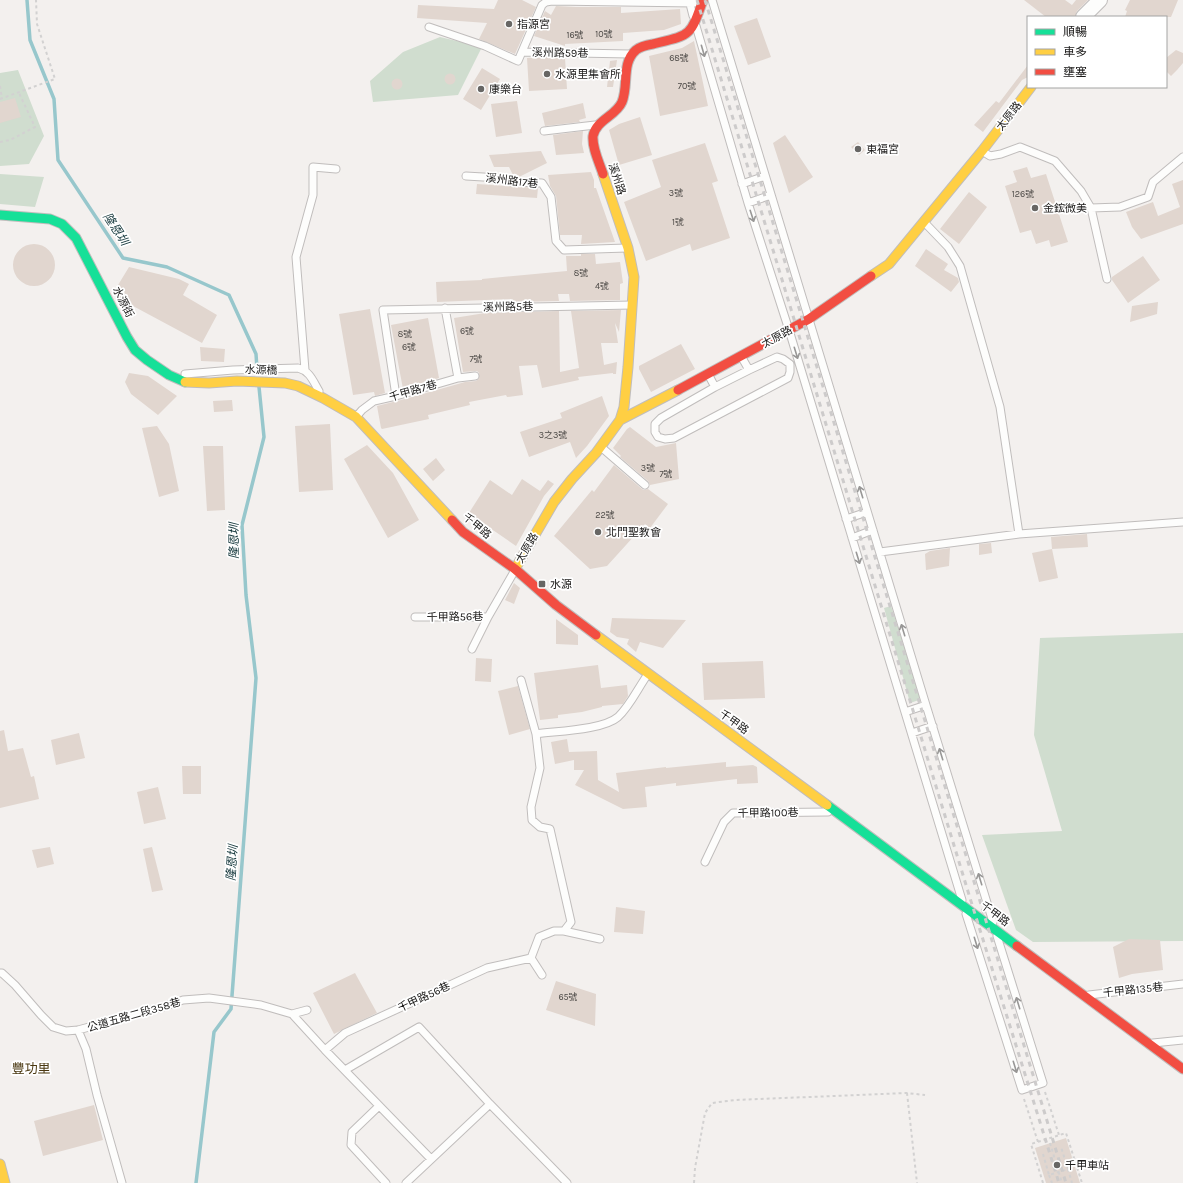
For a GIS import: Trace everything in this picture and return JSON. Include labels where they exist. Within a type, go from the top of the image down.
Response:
[{"type":"street","points":[[1085,16],[1100,0]]},
{"type":"street","points":[[598,125],[620,106],[623,98],[627,66],[632,54],[642,46],[671,40],[688,33],[695,24],[702,1]]},
{"type":"street","name":"太原路","points":[[515,570],[554,502],[600,447],[620,420],[809,319],[889,264],[982,151],[1030,88]]},
{"type":"street","name":"溪州路","points":[[598,125],[593,134],[593,144],[628,248],[634,277],[624,408],[620,420]]},
{"type":"street","name":"水源街","points":[[0,215],[50,219],[62,224],[76,238],[135,350],[147,360],[169,375],[183,382],[209,383],[238,381]]},
{"type":"street","name":"水源橋","points":[[238,381],[285,383]]},
{"type":"street","name":"千甲路","points":[[285,383],[298,386],[323,398],[356,417],[463,532],[515,570],[556,605],[648,674],[1183,1069]]},
{"type":"street","points":[[0,1164],[4,1183]]},
{"type":"lane","points":[[689,1],[742,184],[789,330],[964,906],[1022,1090],[1043,1083],[867,512],[712,0]]},
{"type":"lane","points":[[522,52],[542,5],[549,1],[702,1]]},
{"type":"lane","name":"溪州路59巷","points":[[429,27],[485,46],[518,61],[522,52],[632,54]]},
{"type":"lane","points":[[544,132],[598,125]]},
{"type":"lane","points":[[982,151],[990,156],[1001,154],[1020,147],[1055,161],[1081,191],[1091,208],[1107,279]]},
{"type":"lane","points":[[1091,208],[1120,207],[1148,197],[1153,182],[1183,156]]},
{"type":"lane","points":[[305,370],[296,257],[312,195],[313,168],[336,169]]},
{"type":"lane","name":"溪州路17巷","points":[[466,176],[500,178],[512,182],[542,183],[551,197],[556,241],[564,250],[628,248]]},
{"type":"lane","points":[[742,184],[765,176]]},
{"type":"lane","points":[[748,203],[771,195]]},
{"type":"lane","points":[[924,222],[948,247],[960,266],[1000,407],[1020,534]]},
{"type":"lane","name":"溪州路5巷","points":[[396,396],[384,310],[632,304]]},
{"type":"lane","points":[[445,308],[458,378]]},
{"type":"lane","points":[[741,356],[749,370]]},
{"type":"lane","points":[[777,357],[790,364],[788,378],[674,438],[665,439],[658,437],[655,432],[655,424],[661,418],[715,388],[777,357]]},
{"type":"lane","points":[[169,375],[233,370],[298,368],[305,370],[311,376],[323,398]]},
{"type":"lane","points":[[708,374],[715,388]]},
{"type":"lane","name":"千甲路7巷","points":[[356,417],[362,410],[374,401],[458,378],[475,376]]},
{"type":"lane","points":[[600,447],[645,484]]},
{"type":"lane","points":[[846,519],[867,512]]},
{"type":"lane","points":[[880,552],[1020,534],[1183,522]]},
{"type":"lane","points":[[852,538],[873,530]]},
{"type":"lane","name":"千甲路56巷","points":[[416,617],[488,617],[515,570]]},
{"type":"lane","points":[[472,649],[488,617]]},
{"type":"lane","points":[[536,734],[600,726],[610,723],[624,710],[648,674]]},
{"type":"lane","points":[[521,680],[536,734],[540,768],[531,807],[532,820],[540,827],[550,829],[571,922],[564,931]]},
{"type":"lane","points":[[905,712],[926,705]]},
{"type":"lane","points":[[912,733],[933,726]]},
{"type":"lane","name":"千甲路100巷","points":[[705,862],[724,822],[733,813],[836,812]]},
{"type":"lane","points":[[542,975],[531,958],[539,936],[554,931],[564,931],[600,939]]},
{"type":"lane","name":"千甲路56巷","points":[[325,1050],[345,1033],[487,968],[531,958]]},
{"type":"lane","name":"公道五路二段358巷","points":[[0,973],[2,973],[15,985],[53,1027],[66,1031],[78,1030],[183,1000],[210,998],[261,1005],[292,1014]]},
{"type":"lane","name":"千甲路135巷","points":[[1083,996],[1183,984]]},
{"type":"lane","points":[[306,1010],[292,1014],[431,1159]]},
{"type":"lane","points":[[345,1070],[419,1027],[490,1104],[567,1183]]},
{"type":"lane","name":"公道五路二段358巷","points":[[78,1030],[86,1049],[97,1095],[122,1183]]},
{"type":"lane","points":[[1147,1043],[1183,1040]]},
{"type":"lane","points":[[406,1183],[490,1104]]},
{"type":"lane","points":[[379,1106],[352,1132],[351,1146],[386,1183]]},
{"type":"path","points":[[0,86],[1,99],[55,79],[37,24],[36,0]]},
{"type":"path","points":[[0,142],[10,140],[35,127],[19,93]]},
{"type":"path","points":[[1043,1083],[1059,1135]]},
{"type":"path","points":[[1022,1090],[1038,1142]]},
{"type":"path","points":[[907,1093],[917,1183]]},
{"type":"path","points":[[694,1183],[705,1114],[712,1103],[735,1100],[907,1093],[925,1095]]},
{"type":"path","points":[[1043,1183],[1031,1144],[1066,1133],[1082,1183]]},
{"type":"path","points":[[1050,1143],[1062,1183]]},
{"type":"path","points":[[1061,1147],[1072,1183]]},
{"type":"path","points":[[1043,1154],[1052,1183]]},
{"type":"path","points":[[1049,1175],[1068,1169]]},
{"type":"green space","points":[[440,37],[482,47],[458,95],[373,102],[370,81],[403,52]]},
{"type":"green space","points":[[18,70],[44,136],[29,164],[0,166],[0,73]]},
{"type":"green space","points":[[0,174],[44,177],[35,207],[0,204]]},
{"type":"green space","points":[[891,606],[922,699],[910,703],[884,608]]},
{"type":"green space","points":[[1183,633],[1183,941],[1033,942],[1016,930],[982,835],[1062,831],[1034,735],[1040,638]]},
{"type":"building","name":"指源宮","points":[[498,0],[522,0],[536,7],[515,54],[479,39],[487,23],[417,18],[418,5],[494,9]]},
{"type":"building","points":[[1024,0],[1065,0],[1072,5],[1076,0],[1088,0],[1077,11],[1075,16],[1045,16]]},
{"type":"building","points":[[1130,0],[1178,0],[1171,17],[1125,16],[1127,11],[1125,10]]},
{"type":"building","points":[[556,6],[621,7],[621,13],[680,9],[681,24],[664,30],[623,33],[623,41],[565,44],[565,46],[534,36],[545,11],[551,15]]},
{"type":"building","points":[[757,18],[771,57],[748,65],[734,26]]},
{"type":"building","points":[[694,41],[708,106],[660,116],[649,56],[682,48]]},
{"type":"building","points":[[1176,50],[1183,53],[1183,63],[1171,76],[1167,72],[1167,57]]},
{"type":"building","name":"水源里集會所","points":[[527,58],[565,58],[567,89],[529,91]]},
{"type":"building","points":[[617,60],[613,87],[607,87],[610,61]]},
{"type":"building","points":[[1027,66],[1027,78],[1022,80],[983,132],[974,125],[996,101],[999,103]]},
{"type":"building","name":"康樂台","points":[[482,68],[500,79],[481,110],[463,99]]},
{"type":"building","points":[[448,74],[452,74],[454,75],[454,83],[448,84],[445,81],[445,77]]},
{"type":"building","points":[[395,79],[399,79],[401,80],[401,88],[395,89],[392,86],[392,82]]},
{"type":"building","points":[[15,98],[21,117],[0,123],[0,102]]},
{"type":"building","points":[[517,101],[522,133],[496,137],[491,104]]},
{"type":"building","points":[[583,103],[586,118],[579,120],[580,122],[545,126],[542,113]]},
{"type":"building","points":[[640,117],[652,155],[619,165],[609,130],[619,124]]},
{"type":"building","points":[[583,131],[582,144],[584,153],[556,155],[553,135]]},
{"type":"building","points":[[785,135],[813,177],[789,193],[773,143]]},
{"type":"building","name":"東福宮","points":[[858,142],[865,150],[859,155],[851,147]]},
{"type":"building","points":[[705,143],[718,181],[712,183],[730,238],[692,251],[690,244],[646,261],[624,202],[661,187],[652,160]]},
{"type":"building","points":[[541,151],[547,163],[519,177],[514,177],[509,167],[494,167],[489,155]]},
{"type":"building","name":"金鋐微美","points":[[1027,167],[1031,178],[1046,174],[1068,242],[1051,247],[1049,240],[1036,244],[1031,230],[1020,233],[1005,186],[1017,182],[1013,171]]},
{"type":"building","points":[[591,172],[594,180],[594,188],[596,188],[615,242],[581,244],[582,235],[560,235],[556,196],[550,186],[548,175]]},
{"type":"building","points":[[1183,180],[1183,224],[1141,239],[1132,227],[1126,212],[1153,202],[1158,216],[1180,207],[1172,184]]},
{"type":"building","points":[[477,184],[538,188],[537,198],[476,194]]},
{"type":"building","points":[[969,192],[987,207],[959,244],[940,229]]},
{"type":"building","points":[[30,244],[38,244],[46,247],[52,253],[55,265],[52,277],[46,283],[38,286],[30,286],[22,283],[16,277],[13,269],[13,261],[16,253],[22,247]]},
{"type":"building","points":[[926,249],[948,264],[944,270],[958,278],[959,282],[951,292],[915,266]]},
{"type":"building","points":[[581,254],[595,254],[596,264],[620,262],[623,283],[620,284],[620,300],[570,301],[569,294],[558,294],[559,301],[512,302],[511,299],[437,302],[436,282],[482,280],[567,271],[566,256],[581,256]]},
{"type":"building","points":[[1143,256],[1160,280],[1128,303],[1112,280],[1112,277]]},
{"type":"building","points":[[129,267],[179,279],[189,284],[183,295],[217,315],[202,343],[120,299],[115,290]]},
{"type":"building","points":[[1158,302],[1157,314],[1130,322],[1132,306]]},
{"type":"building","points":[[370,309],[385,393],[375,396],[374,392],[353,395],[339,314]]},
{"type":"building","points":[[621,310],[619,332],[615,323],[618,343],[601,343],[604,365],[617,362],[616,374],[613,373],[578,377],[579,380],[542,388],[537,365],[519,366],[523,395],[507,397],[506,395],[469,402],[470,405],[428,415],[429,419],[381,428],[377,406],[465,382],[476,381],[479,378],[479,373],[477,371],[463,372],[454,318],[485,313],[559,311],[560,372],[579,368],[571,311]]},
{"type":"building","points":[[428,318],[439,378],[403,389],[391,325]]},
{"type":"building","points":[[681,344],[695,369],[651,392],[639,369],[639,366]]},
{"type":"building","points":[[200,347],[225,349],[224,362],[201,361]]},
{"type":"building","points":[[129,373],[148,376],[177,396],[158,415],[131,394],[125,382]]},
{"type":"building","points":[[602,396],[609,416],[587,446],[576,458],[570,442],[529,457],[520,432],[562,418],[560,413]]},
{"type":"building","points":[[232,400],[233,411],[214,412],[213,401]]},
{"type":"building","points":[[330,424],[333,490],[299,492],[295,426]]},
{"type":"building","points":[[157,426],[169,444],[179,491],[159,497],[142,428]]},
{"type":"building","points":[[630,427],[656,447],[676,443],[679,479],[650,485],[648,481],[620,457],[621,456],[613,448]]},
{"type":"building","points":[[367,445],[393,473],[419,520],[388,538],[344,459]]},
{"type":"building","points":[[203,446],[223,446],[225,510],[207,511]]},
{"type":"building","points":[[436,458],[445,470],[433,481],[423,469]]},
{"type":"building","name":"北門聖教會","points":[[614,465],[642,489],[648,489],[668,504],[650,528],[645,524],[607,566],[590,569],[554,536],[592,490],[594,492]]},
{"type":"building","points":[[522,479],[540,491],[548,480],[554,484],[544,496],[516,546],[487,526],[485,528],[467,516],[490,480],[512,495]]},
{"type":"building","points":[[1087,534],[1088,547],[1052,549],[1051,537]]},
{"type":"building","points":[[991,543],[992,553],[979,555],[979,544]]},
{"type":"building","points":[[950,548],[949,566],[926,570],[925,554],[930,551]]},
{"type":"building","points":[[1052,549],[1058,578],[1039,582],[1032,553]]},
{"type":"building","points":[[514,583],[520,588],[514,604],[505,600]]},
{"type":"building","points":[[612,618],[686,620],[663,648],[640,642],[636,652],[627,644],[629,639],[617,637],[610,632]]},
{"type":"building","points":[[556,619],[578,635],[578,645],[556,644]]},
{"type":"building","points":[[476,658],[492,659],[491,682],[475,681]]},
{"type":"building","points":[[763,661],[765,698],[704,700],[702,663]]},
{"type":"building","points":[[598,665],[601,688],[627,685],[628,696],[623,704],[602,706],[582,712],[558,715],[558,718],[540,720],[534,673]]},
{"type":"building","points":[[518,686],[530,729],[509,735],[498,691]]},
{"type":"building","points":[[4,730],[8,751],[23,748],[31,777],[34,776],[39,799],[0,808],[0,731]]},
{"type":"building","points":[[79,733],[85,758],[56,765],[51,740]]},
{"type":"building","points":[[567,739],[569,752],[597,751],[598,780],[619,792],[616,773],[726,762],[726,767],[753,765],[757,767],[758,783],[737,784],[737,779],[676,786],[676,783],[645,787],[647,807],[623,809],[575,785],[584,770],[574,770],[574,760],[555,764],[551,742]]},
{"type":"building","points":[[182,766],[201,766],[201,794],[183,794]]},
{"type":"building","points":[[158,787],[166,819],[144,824],[137,792]]},
{"type":"building","points":[[50,847],[54,864],[37,868],[32,850]]},
{"type":"building","points":[[152,847],[163,890],[152,892],[143,849]]},
{"type":"building","points":[[616,907],[645,911],[643,934],[614,932]]},
{"type":"building","points":[[1129,939],[1160,940],[1163,970],[1132,974],[1119,978],[1113,947]]},
{"type":"building","points":[[355,973],[377,1013],[334,1034],[313,993]]},
{"type":"building","points":[[556,981],[596,994],[595,1026],[546,1010]]},
{"type":"building","points":[[94,1105],[103,1140],[43,1156],[34,1121]]},
{"type":"building","name":"千甲車站","points":[[1066,1138],[1080,1183],[1046,1183],[1035,1148]]},
{"type":"waterway","name":"隆恩圳","points":[[27,0],[30,40],[54,99],[58,160],[123,258],[167,267],[229,295],[256,354],[257,369]]},
{"type":"waterway","name":"隆恩圳","points":[[196,1183],[214,1032],[231,1009],[256,678],[246,595],[242,525],[264,437],[259,387]]},
{"type":"railway","points":[[697,0],[970,898],[1059,1183]]},
{"type":"railway","points":[[705,0],[1066,1183]]},
{"type":"traffic: fast","points":[[0,215],[50,219],[62,224],[76,238],[135,350],[169,375],[185,382]]},
{"type":"traffic: fast","points":[[827,805],[1017,946]]},
{"type":"traffic: slow","points":[[871,276],[889,264],[982,151],[1030,88]]},
{"type":"traffic: slow","points":[[603,174],[628,248],[634,277],[628,367],[624,407],[620,420]]},
{"type":"traffic: slow","points":[[185,382],[209,383],[237,381],[285,383],[298,386],[323,398],[356,417],[452,520]]},
{"type":"traffic: slow","points":[[515,569],[554,502],[572,479],[596,453],[620,420],[678,390]]},
{"type":"traffic: slow","points":[[596,635],[827,805]]},
{"type":"traffic: slow","points":[[0,1164],[5,1183]]},
{"type":"traffic: jam","points":[[603,174],[595,150],[593,136],[598,126],[615,111],[622,102],[628,61],[631,55],[642,47],[682,36],[691,28],[703,0]]},
{"type":"traffic: jam","points":[[678,390],[809,319],[871,276]]},
{"type":"traffic: jam","points":[[452,520],[463,532],[515,569],[556,605],[596,635]]},
{"type":"traffic: jam","points":[[1017,946],[1183,1069]]},
{"type":"place","name":"指源宮","points":[[509,24]]},
{"type":"place","name":"水源里集會所","points":[[547,74]]},
{"type":"place","name":"康樂台","points":[[481,89]]},
{"type":"place","name":"東福宮","points":[[858,149]]},
{"type":"place","name":"金鋐微美","points":[[1035,208]]},
{"type":"place","name":"北門聖教會","points":[[598,532]]},
{"type":"place","name":"水源","points":[[542,584]]},
{"type":"place","name":"千甲車站","points":[[1057,1165]]},
{"type":"district","name":"豐功里","points":[[31,1068]]}]
